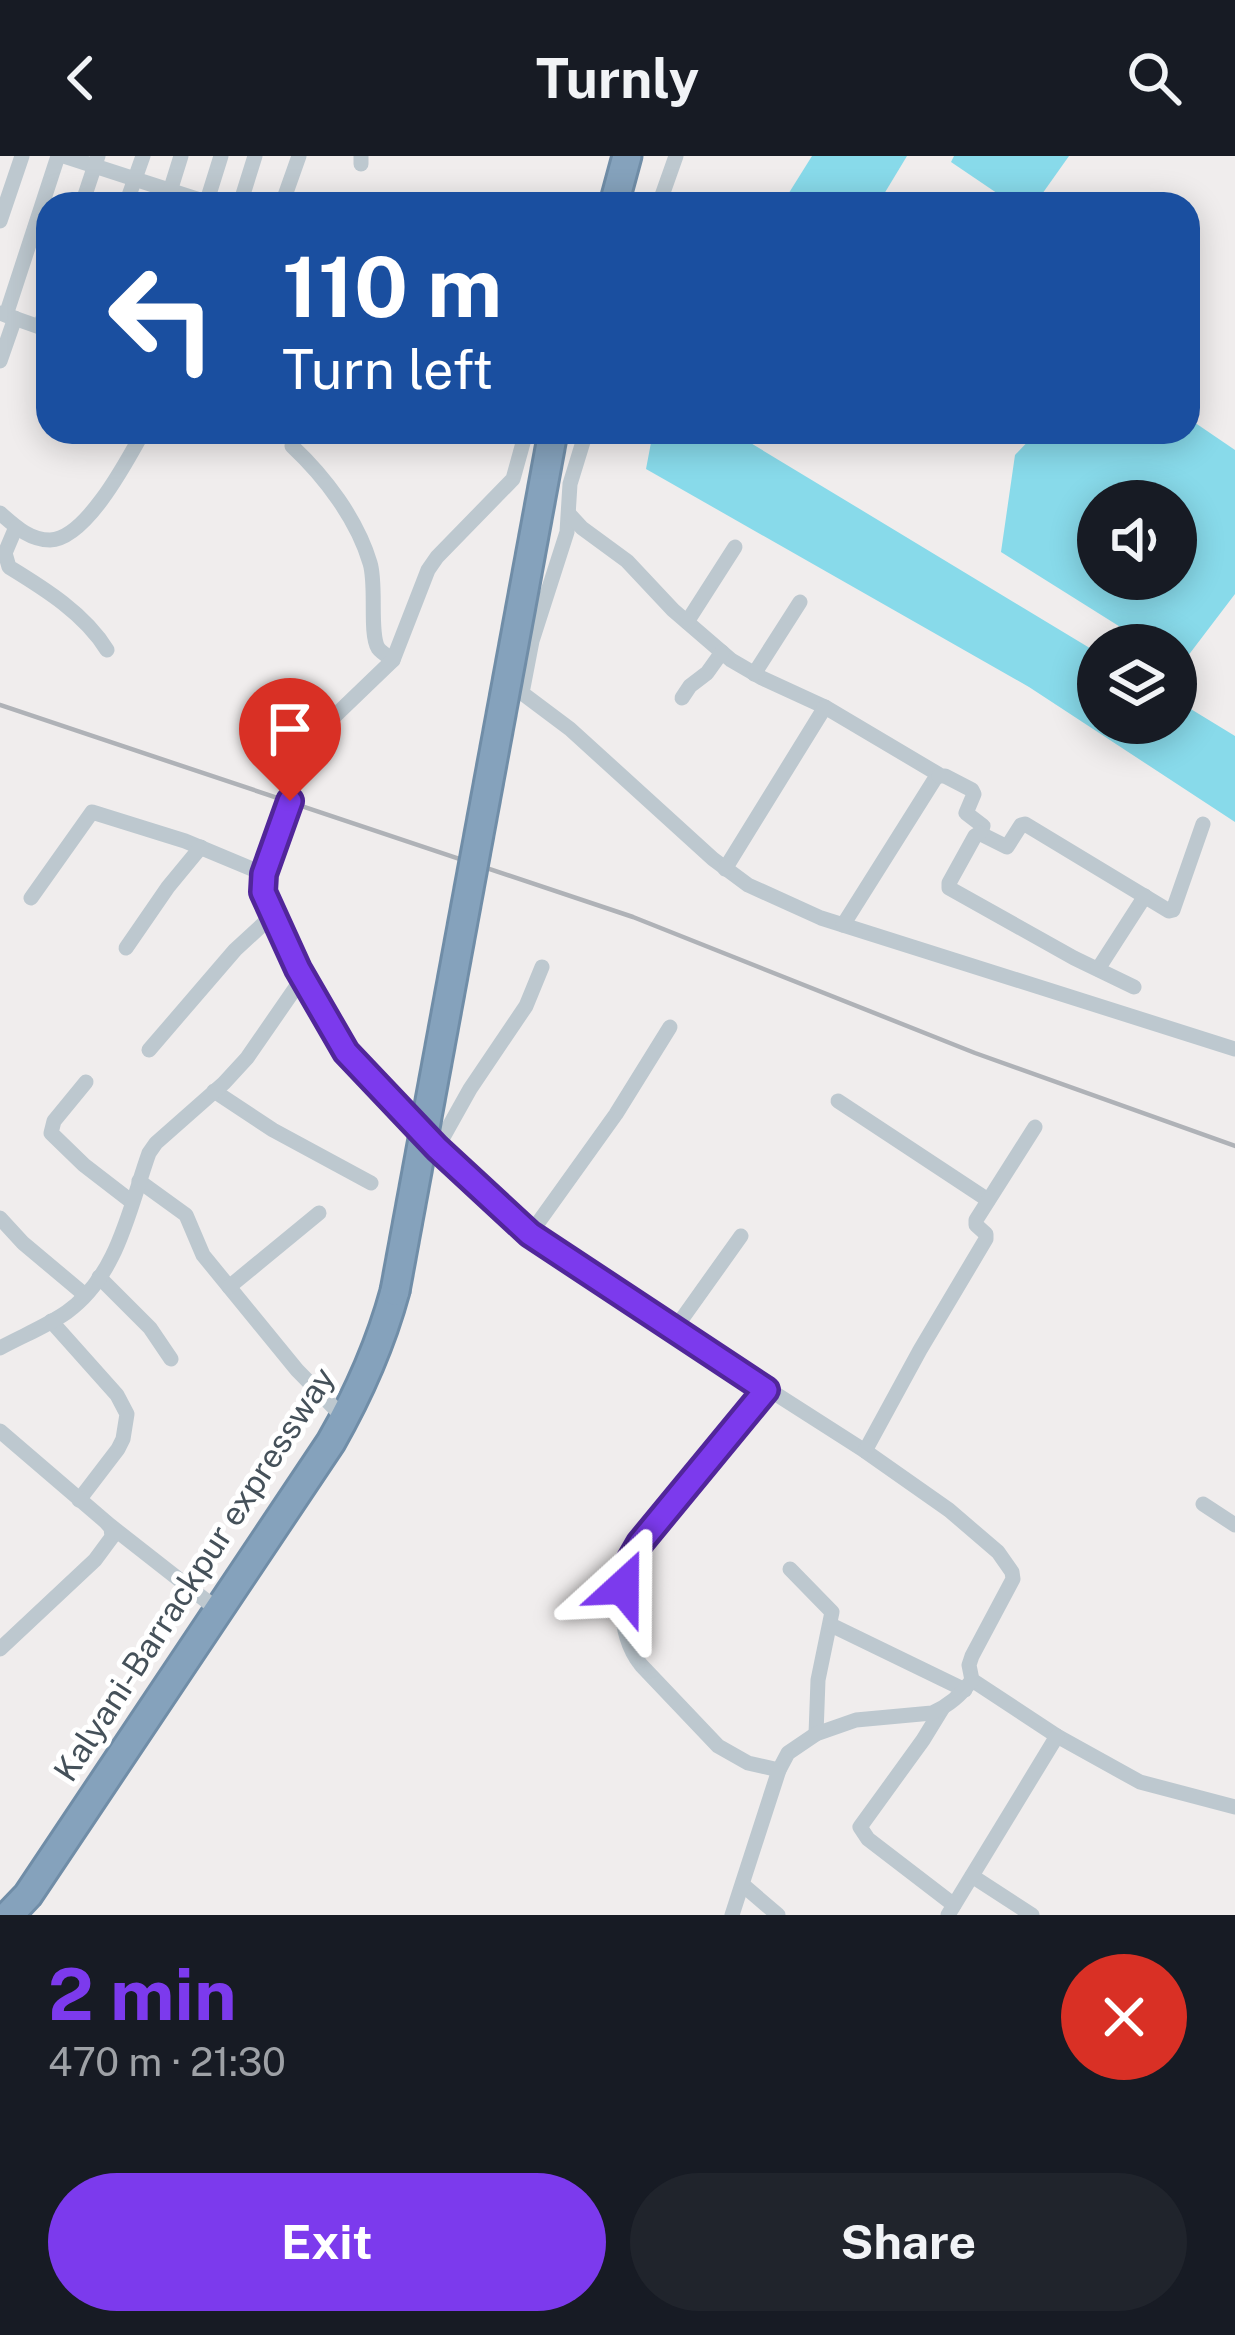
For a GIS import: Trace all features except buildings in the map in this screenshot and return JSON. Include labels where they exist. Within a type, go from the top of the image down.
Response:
[{"type":"highway","points":[[617,192],[627,156]]},
{"type":"highway","name":"Kalyani-Barrackpur expressway","points":[[19,1908],[344,1418],[382,1337],[551,444]]},
{"type":"street","points":[[0,221],[22,156]]},
{"type":"street","points":[[49,192],[61,156],[97,161],[159,192]]},
{"type":"street","points":[[130,192],[143,156]]},
{"type":"street","points":[[170,192],[181,156]]},
{"type":"street","points":[[211,192],[221,156]]},
{"type":"street","points":[[244,192],[255,156]]},
{"type":"street","points":[[286,192],[299,156]]},
{"type":"street","points":[[663,192],[676,156]]},
{"type":"street","points":[[86,192],[97,161]]},
{"type":"street","points":[[0,361],[7,316],[36,230]]},
{"type":"street","points":[[7,316],[36,325]]},
{"type":"street","points":[[0,513],[23,533],[58,540],[87,518],[136,444]]},
{"type":"street","points":[[292,444],[322,475],[362,542],[372,567],[376,642],[392,660]]},
{"type":"street","points":[[523,444],[513,478],[428,570],[392,660],[306,749],[264,874],[263,892],[303,977],[346,1052],[437,1148],[530,1234],[865,1451],[949,1510],[998,1552],[1013,1576],[972,1656],[969,1685],[943,1708],[860,1827],[868,1839],[951,1910],[1057,1736]]},
{"type":"street","points":[[583,444],[568,495],[567,532],[532,641],[522,693],[570,729],[748,885],[843,925],[1235,1049]]},
{"type":"street","points":[[513,478],[568,495]]},
{"type":"street","points":[[570,515],[627,561],[687,622],[754,674],[824,706],[939,776],[972,790],[966,813],[981,824],[980,833]]},
{"type":"street","points":[[16,527],[5,553],[9,567],[77,615],[107,650]]},
{"type":"street","points":[[687,622],[735,547]]},
{"type":"street","points":[[754,674],[800,602]]},
{"type":"street","points":[[682,698],[722,652]]},
{"type":"street","points":[[725,868],[824,706]]},
{"type":"street","points":[[843,925],[939,776]]},
{"type":"street","points":[[32,898],[92,812],[154,830],[264,874]]},
{"type":"street","points":[[980,833],[1007,847],[1025,824],[1169,911],[1202,824]]},
{"type":"street","points":[[980,833],[949,888],[1133,987]]},
{"type":"street","points":[[126,948],[201,848]]},
{"type":"street","points":[[1098,969],[1145,896]]},
{"type":"street","points":[[149,1050],[235,950],[273,915]]},
{"type":"street","points":[[437,1148],[526,1006],[542,967]]},
{"type":"street","points":[[0,1348],[66,1312],[85,1295],[115,1255],[149,1153],[160,1137],[247,1058],[303,977]]},
{"type":"street","points":[[530,1234],[626,1100],[670,1027]]},
{"type":"street","points":[[86,1082],[54,1120],[51,1133],[132,1202]]},
{"type":"street","points":[[214,1091],[273,1130],[371,1183]]},
{"type":"street","points":[[838,1101],[988,1200]]},
{"type":"street","points":[[865,1451],[986,1239],[975,1223],[1034,1127]]},
{"type":"street","points":[[139,1181],[186,1215],[203,1255],[297,1370],[344,1418]]},
{"type":"street","points":[[230,1288],[319,1213]]},
{"type":"street","points":[[0,1218],[22,1243],[85,1295]]},
{"type":"street","points":[[674,1330],[741,1236]]},
{"type":"street","points":[[99,1277],[150,1328],[171,1359]]},
{"type":"street","points":[[51,1321],[117,1394],[127,1414],[118,1449],[79,1500]]},
{"type":"street","points":[[766,1390],[640,1543],[625,1569],[623,1587],[626,1632],[641,1665],[718,1746],[748,1763],[779,1770]]},
{"type":"street","points":[[0,1431],[218,1610]]},
{"type":"street","points":[[1203,1504],[1235,1525]]},
{"type":"street","points":[[0,1649],[104,1551],[112,1537],[106,1522]]},
{"type":"street","points":[[790,1569],[832,1612],[818,1680],[816,1734]]},
{"type":"street","points":[[830,1625],[969,1685],[1140,1783],[1235,1807]]},
{"type":"street","points":[[732,1915],[788,1753],[816,1734],[856,1720],[924,1715],[943,1708]]},
{"type":"street","points":[[972,1876],[1032,1915]]},
{"type":"street","points":[[743,1886],[778,1915]]},
{"type":"water","points":[[812,156],[907,156],[885,192],[790,192]]},
{"type":"water","points":[[954,156],[1069,156],[1044,192],[995,192],[951,162]]},
{"type":"water","points":[[1200,426],[1235,450],[1235,594],[1197,644],[1197,624],[1116,624],[1077,600],[1197,600],[1197,480],[1077,480],[1077,600],[1001,552],[1015,455],[1026,444],[1200,444]]},
{"type":"water","points":[[651,444],[752,444],[1077,640],[1077,718],[646,469]]},
{"type":"water","points":[[1197,713],[1235,736],[1235,822],[1116,744],[1197,744]]},
{"type":"railway","points":[[0,705],[633,917],[975,1053],[1235,1146]]},
{"type":"route","points":[[290,801],[264,874],[263,892],[298,969],[346,1052],[437,1148],[530,1234],[766,1390],[630,1556],[623,1587]]}]
